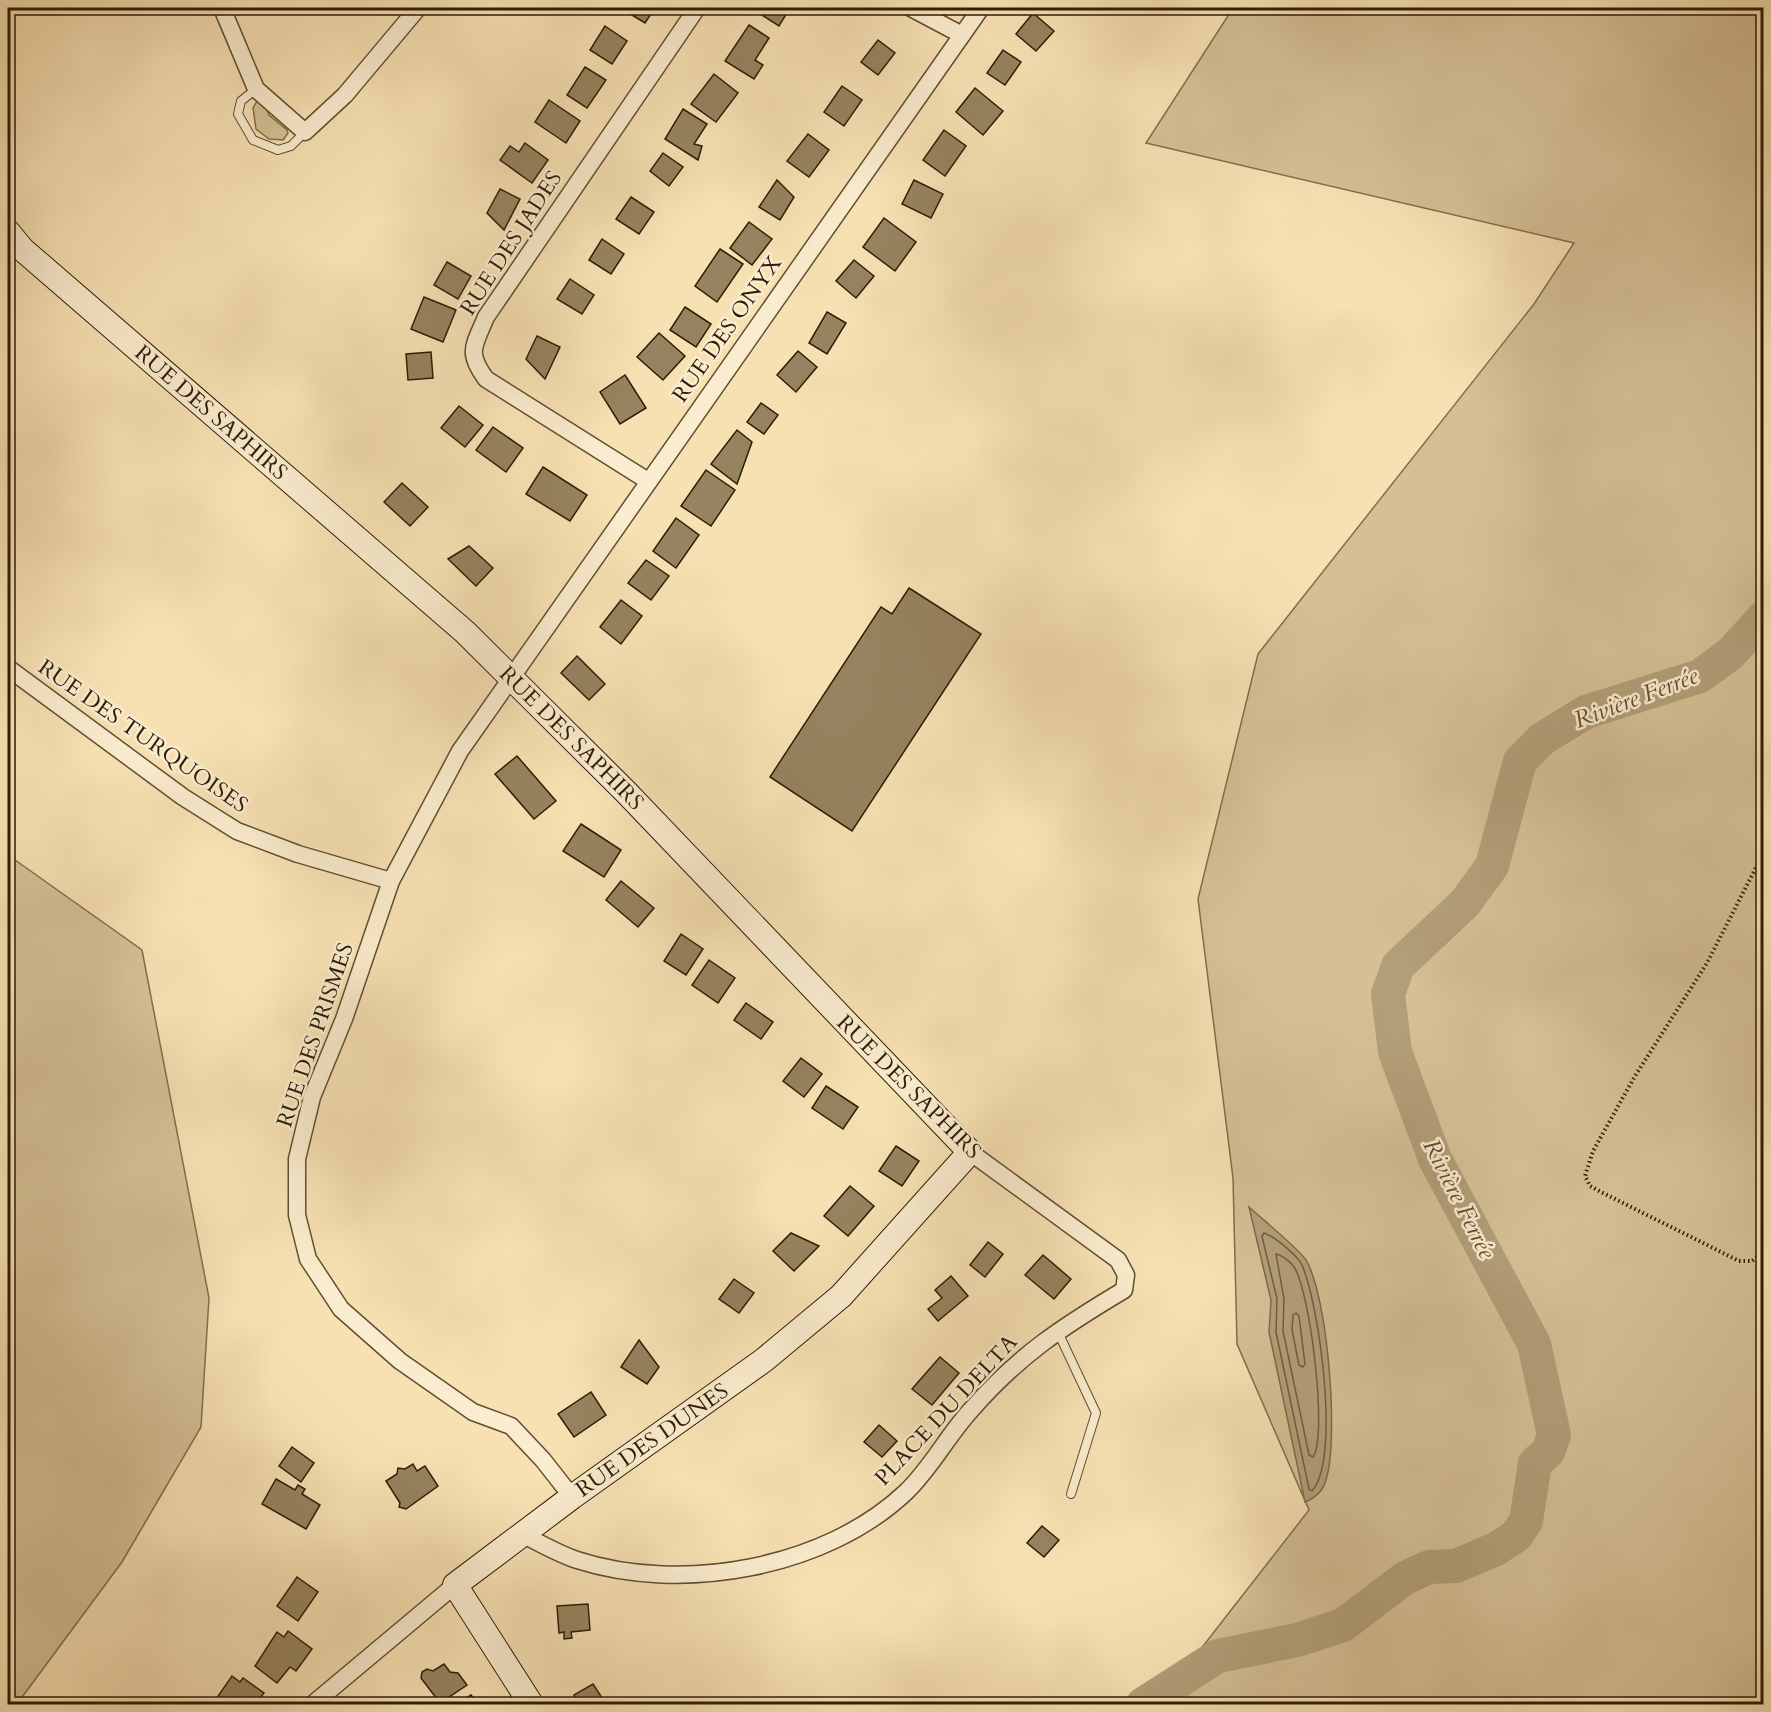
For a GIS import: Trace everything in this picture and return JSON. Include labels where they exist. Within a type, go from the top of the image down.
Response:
[{"type":"street","points":[[222,8],[256,89],[306,132],[345,95],[418,8]]},
{"type":"street","name":"RUE DES JADES","points":[[648,481],[486,379],[474,362],[474,347],[486,317],[697,8]]},
{"type":"street","points":[[911,8],[962,35]]},
{"type":"street","name":"RUE DES ONYX","points":[[511,678],[981,8]]},
{"type":"street","name":"RUE DES SAPHIRS","points":[[8,232],[22,249],[465,632],[624,791],[970,1152],[1118,1260]]},
{"type":"street","name":"RUE DES TURQUOISES","points":[[8,668],[183,797],[237,831],[298,854],[391,881]]},
{"type":"street","name":"RUE DES PRISMES","points":[[511,678],[460,751],[391,881],[344,1019],[312,1097],[297,1159],[297,1215],[308,1260],[340,1309],[400,1361],[473,1412],[511,1426],[543,1460],[572,1497]]},
{"type":"street","name":"RUE DES DUNES","points":[[313,1704],[455,1586],[572,1497],[764,1360],[841,1296],[970,1152]]},
{"type":"street","name":"PLACE DU DELTA","points":[[524,1535],[576,1560],[617,1569],[685,1574],[766,1565],[847,1536],[907,1492],[970,1410],[1023,1356],[1057,1330],[1124,1290],[1126,1275],[1118,1260]]},
{"type":"street","points":[[455,1586],[531,1704]]},
{"type":"lane","points":[[256,89],[241,101],[238,114],[242,126],[253,140],[278,150],[291,146],[306,132]]},
{"type":"lane","points":[[1057,1330],[1096,1413],[1071,1494]]},
{"type":"path","points":[[1764,852],[1707,963],[1653,1046],[1593,1151],[1585,1176],[1590,1186],[1739,1261],[1752,1261],[1764,1251]]},
{"type":"shaded area","points":[[1233,8],[1763,8],[1763,1704],[1158,1704],[1309,1510],[1237,1344],[1233,1178],[1198,899],[1258,654],[1534,304],[1574,243],[1146,143]]},
{"type":"shaded area","points":[[257,101],[265,104],[269,115],[287,130],[288,133],[283,140],[269,139],[256,129],[253,108]]},
{"type":"shaded area","points":[[8,855],[142,950],[209,1298],[201,1427],[122,1562],[17,1704],[8,1704]]},
{"type":"water","points":[[1680,8],[1729,8],[1714,14],[1681,12]]},
{"type":"water","points":[[1249,1207],[1306,1260],[1314,1278],[1320,1304],[1329,1368],[1330,1460],[1323,1488],[1305,1502],[1269,1332],[1271,1300]]},
{"type":"building","points":[[655,8],[645,23],[622,9]]},
{"type":"building","points":[[759,8],[790,8],[779,26],[757,12]]},
{"type":"building","points":[[1033,13],[1054,31],[1036,51],[1016,34]]},
{"type":"building","points":[[749,25],[769,38],[755,60],[763,65],[754,79],[725,61]]},
{"type":"building","points":[[605,26],[627,41],[612,64],[590,50]]},
{"type":"building","points":[[878,40],[895,53],[878,75],[861,62]]},
{"type":"building","points":[[1003,50],[1021,62],[1005,85],[987,73]]},
{"type":"building","points":[[585,67],[606,80],[587,108],[567,95]]},
{"type":"building","points":[[714,74],[738,93],[716,122],[691,104]]},
{"type":"building","points":[[842,86],[862,100],[844,126],[824,112]]},
{"type":"building","points":[[975,88],[1003,111],[983,135],[956,112]]},
{"type":"building","points":[[549,100],[580,121],[566,143],[535,122]]},
{"type":"building","points":[[683,109],[707,124],[694,144],[702,146],[698,160],[665,139]]},
{"type":"building","points":[[944,130],[966,146],[945,176],[923,160]]},
{"type":"building","points":[[808,134],[829,150],[809,177],[787,161]]},
{"type":"building","points":[[525,143],[548,160],[532,183],[500,160],[510,146],[519,152]]},
{"type":"building","points":[[663,153],[683,167],[669,186],[650,171]]},
{"type":"building","points":[[777,180],[794,197],[780,220],[759,207]]},
{"type":"building","points":[[914,180],[943,194],[931,218],[902,204]]},
{"type":"building","points":[[500,189],[520,199],[504,230],[487,213]]},
{"type":"building","points":[[631,197],[654,212],[639,234],[616,219]]},
{"type":"building","points":[[884,218],[916,242],[895,271],[863,247]]},
{"type":"building","points":[[749,222],[772,239],[752,265],[730,248]]},
{"type":"building","points":[[602,239],[624,254],[611,274],[589,260]]},
{"type":"building","points":[[720,249],[743,264],[717,302],[695,286]]},
{"type":"building","points":[[854,260],[874,276],[856,298],[836,281]]},
{"type":"building","points":[[447,262],[471,276],[458,299],[434,285]]},
{"type":"building","points":[[570,279],[594,295],[582,314],[557,299]]},
{"type":"building","points":[[424,297],[456,310],[443,342],[411,329]]},
{"type":"building","points":[[685,307],[711,324],[696,347],[670,330]]},
{"type":"building","points":[[827,312],[846,323],[827,354],[809,343]]},
{"type":"building","points":[[659,333],[685,356],[663,380],[637,357]]},
{"type":"building","points":[[537,336],[560,347],[545,379],[526,359]]},
{"type":"building","points":[[798,351],[817,367],[796,392],[777,375]]},
{"type":"building","points":[[431,352],[433,378],[408,380],[406,354]]},
{"type":"building","points":[[625,375],[646,408],[620,424],[600,392]]},
{"type":"building","points":[[761,403],[778,415],[764,434],[747,422]]},
{"type":"building","points":[[459,406],[483,425],[465,447],[441,428]]},
{"type":"building","points":[[493,427],[523,448],[506,472],[476,450]]},
{"type":"building","points":[[737,430],[752,442],[737,484],[711,464]]},
{"type":"building","points":[[543,467],[587,495],[570,521],[526,494]]},
{"type":"building","points":[[706,470],[735,490],[711,526],[681,506]]},
{"type":"building","points":[[402,483],[428,507],[410,526],[384,502]]},
{"type":"building","points":[[676,518],[699,535],[676,568],[653,551]]},
{"type":"building","points":[[469,546],[493,568],[476,586],[448,559]]},
{"type":"building","points":[[646,560],[669,576],[651,600],[628,583]]},
{"type":"building","points":[[909,588],[981,634],[852,831],[770,777],[881,607],[892,614]]},
{"type":"building","points":[[621,600],[642,616],[621,644],[600,627]]},
{"type":"building","points":[[577,656],[605,684],[589,700],[561,673]]},
{"type":"building","points":[[517,756],[556,801],[534,819],[495,774]]},
{"type":"building","points":[[581,824],[621,850],[604,877],[563,851]]},
{"type":"building","points":[[621,881],[654,908],[638,927],[606,900]]},
{"type":"building","points":[[681,934],[703,949],[686,975],[664,961]]},
{"type":"building","points":[[709,960],[735,978],[718,1003],[692,985]]},
{"type":"building","points":[[746,1003],[773,1022],[761,1039],[734,1020]]},
{"type":"building","points":[[801,1058],[822,1074],[804,1097],[783,1081]]},
{"type":"building","points":[[826,1086],[858,1107],[843,1129],[812,1108]]},
{"type":"building","points":[[896,1146],[919,1161],[902,1186],[879,1171]]},
{"type":"building","points":[[850,1186],[874,1206],[848,1236],[824,1216]]},
{"type":"building","points":[[791,1233],[819,1246],[794,1271],[773,1251]]},
{"type":"building","points":[[988,1242],[1003,1254],[985,1277],[970,1265]]},
{"type":"building","points":[[1043,1255],[1071,1279],[1054,1299],[1025,1275]]},
{"type":"building","points":[[951,1276],[968,1296],[938,1321],[928,1309],[942,1298],[935,1290]]},
{"type":"building","points":[[734,1279],[754,1293],[739,1313],[719,1299]]},
{"type":"building","points":[[639,1340],[659,1367],[647,1384],[621,1367]]},
{"type":"building","points":[[940,1357],[959,1373],[932,1405],[912,1389]]},
{"type":"building","points":[[591,1392],[606,1415],[574,1437],[558,1414]]},
{"type":"building","points":[[879,1425],[897,1441],[882,1457],[864,1442]]},
{"type":"building","points":[[292,1447],[314,1463],[301,1482],[279,1466]]},
{"type":"building","points":[[413,1464],[417,1471],[425,1466],[438,1486],[406,1509],[399,1507],[400,1503],[386,1481],[397,1474],[398,1468],[405,1469]]},
{"type":"building","points":[[276,1479],[295,1490],[298,1485],[305,1489],[302,1494],[320,1505],[306,1529],[262,1504]]},
{"type":"building","points":[[1042,1526],[1059,1540],[1044,1557],[1027,1543]]},
{"type":"building","points":[[297,1577],[318,1592],[298,1621],[277,1606]]},
{"type":"building","points":[[588,1604],[590,1630],[571,1632],[572,1638],[564,1639],[564,1632],[559,1633],[557,1606]]},
{"type":"building","points":[[288,1631],[312,1649],[296,1671],[290,1667],[277,1683],[255,1666],[277,1632],[284,1637]]},
{"type":"building","points":[[444,1664],[450,1672],[458,1673],[467,1685],[440,1703],[421,1678],[422,1672],[427,1669],[433,1671]]},
{"type":"building","points":[[232,1676],[240,1682],[243,1678],[264,1693],[255,1704],[250,1700],[246,1704],[223,1704],[216,1699]]},
{"type":"building","points":[[593,1684],[606,1704],[579,1704],[574,1695]]},
{"type":"building","points":[[471,1695],[478,1704],[457,1704]]},
{"type":"waterway","name":"Rivière Ferrée","points":[[1143,1704],[1218,1656],[1297,1640],[1343,1625],[1405,1578],[1429,1567],[1456,1566],[1496,1549],[1516,1536],[1526,1521],[1535,1463],[1548,1452],[1554,1435],[1534,1344],[1435,1159],[1395,1052],[1388,994],[1398,966],[1465,903],[1492,866],[1520,761],[1542,739],[1586,712],[1700,676],[1730,654],[1764,617]]}]
